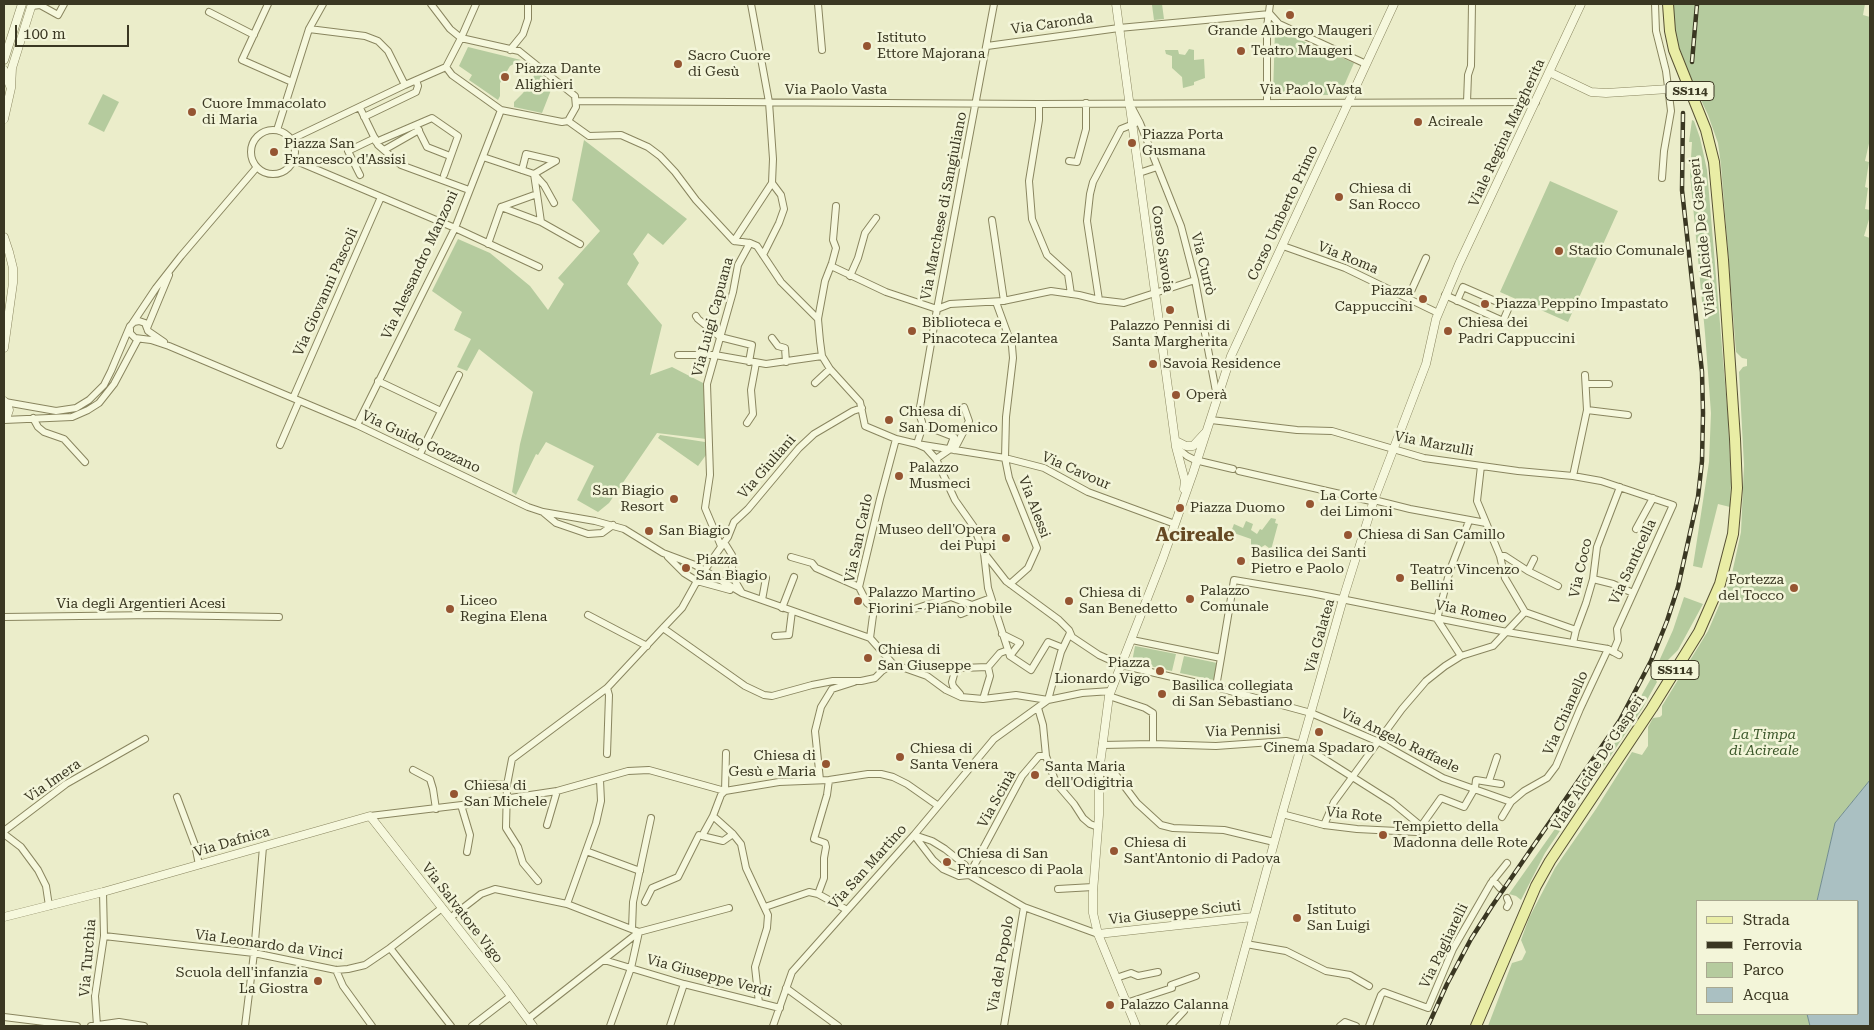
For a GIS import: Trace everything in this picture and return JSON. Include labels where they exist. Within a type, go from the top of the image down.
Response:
[{"type":"main road","name":"Viale Alcide De Gasperi","points":[[1663,4],[1670,51],[1706,146],[1714,180]]},
{"type":"main road","name":"Viale Alcide De Gasperi","points":[[1476,1026],[1497,980],[1523,914],[1541,878],[1647,715],[1708,614],[1720,584],[1733,534],[1737,488],[1735,439],[1723,260],[1714,180],[1714,162],[1706,130],[1674,50],[1670,31],[1668,4]]},
{"type":"main road","name":"Viale Alcide De Gasperi","points":[[1483,1026],[1497,980]]},
{"type":"street","points":[[4,60],[22,4]]},
{"type":"street","points":[[4,119],[11,88],[12,68],[32,5],[40,5],[58,15],[64,4]]},
{"type":"street","points":[[268,4],[242,60],[292,82]]},
{"type":"street","points":[[277,130],[309,29],[323,4]]},
{"type":"street","points":[[431,4],[453,32],[462,38],[519,52],[575,96],[576,106],[571,123]]},
{"type":"street","points":[[292,139],[445,68],[462,38],[476,4]]},
{"type":"street","points":[[510,50],[523,34],[526,26],[528,4]]},
{"type":"street","points":[[734,241],[772,183],[773,159],[769,102],[751,4]]},
{"type":"street","points":[[818,4],[822,50]]},
{"type":"street","name":"Via Marchese di Sangiuliano","points":[[923,425],[919,413],[994,4]]},
{"type":"street","name":"Corso Savoia","points":[[1116,4],[1130,103],[1136,123],[1139,173],[1176,444],[1185,481],[1184,496]]},
{"type":"street","points":[[1268,102],[1267,27],[1270,4]]},
{"type":"street","name":"Corso Umberto Primo","points":[[1132,638],[1175,524],[1231,356],[1394,4]]},
{"type":"street","points":[[1467,102],[1468,75],[1471,66],[1472,4]]},
{"type":"street","name":"Viale Regina Margherita","points":[[1438,313],[1455,272],[1581,4]]},
{"type":"street","points":[[1655,4],[1658,41],[1669,89],[1671,111],[1664,151],[1662,178]]},
{"type":"street","points":[[208,12],[254,35]]},
{"type":"street","points":[[1270,14],[1279,24],[1366,64]]},
{"type":"street","name":"Via Caronda","points":[[986,46],[1119,28],[1270,14]]},
{"type":"street","points":[[309,29],[364,36],[378,41],[388,51],[405,85]]},
{"type":"street","points":[[445,68],[500,112],[571,123],[589,136],[620,135],[648,147],[660,156],[675,172],[696,200],[734,241],[757,246],[781,282],[818,320]]},
{"type":"street","points":[[4,70],[11,88]]},
{"type":"street","points":[[1549,72],[1584,90],[1598,93],[1669,89],[1679,91],[1688,96]]},
{"type":"street","points":[[364,116],[416,92],[418,86],[416,80]]},
{"type":"street","name":"Via Paolo Vasta","points":[[576,101],[1039,104],[1536,102]]},
{"type":"street","points":[[1069,162],[1077,162],[1086,129],[1086,103]]},
{"type":"street","points":[[1039,104],[1039,120],[1030,181],[1032,219],[1048,255],[1068,274],[1071,294]]},
{"type":"street","points":[[360,108],[375,140],[401,165],[469,190]]},
{"type":"street","name":"Via Alessandro Manzoni","points":[[357,425],[455,228],[500,112]]},
{"type":"street","points":[[384,150],[432,118],[458,136],[444,175]]},
{"type":"street","points":[[1099,300],[1087,221],[1088,204],[1094,182],[1121,129],[1136,123]]},
{"type":"street","name":"Via Currò","points":[[1136,123],[1157,167],[1181,226],[1195,280],[1218,399]]},
{"type":"street","points":[[360,176],[348,151],[375,140],[417,127]]},
{"type":"street","points":[[417,127],[427,147],[450,156]]},
{"type":"street","points":[[269,130],[277,130],[292,139],[296,153],[294,160],[281,173],[268,173],[257,167],[251,153],[252,145],[262,133],[269,130]]},
{"type":"street","points":[[522,170],[526,154],[556,161],[534,174]]},
{"type":"street","points":[[483,157],[534,174],[544,185],[554,202]]},
{"type":"street","points":[[294,160],[455,228],[540,268]]},
{"type":"street","points":[[4,402],[56,411],[70,409],[82,404],[97,393],[104,385],[131,326],[156,288],[257,167]]},
{"type":"street","points":[[1139,173],[1157,167]]},
{"type":"street","points":[[534,174],[541,222]]},
{"type":"street","points":[[763,255],[784,209],[781,195],[772,183]]},
{"type":"street","points":[[501,207],[537,194]]},
{"type":"street","name":"Via Giovanni Pascoli","points":[[280,445],[296,400],[381,197]]},
{"type":"street","points":[[836,206],[833,240],[836,248],[825,281],[818,320],[822,356],[830,370],[860,402],[862,408]]},
{"type":"street","points":[[501,207],[541,222],[580,244]]},
{"type":"street","points":[[488,244],[501,207]]},
{"type":"street","points":[[850,276],[858,258],[865,233],[876,218]]},
{"type":"street","points":[[992,220],[1004,301]]},
{"type":"street","points":[[4,237],[10,252],[13,283],[4,348]]},
{"type":"street","name":"Via Luigi Capuana","points":[[739,592],[732,570],[732,555],[722,544],[705,508],[710,475],[707,384],[733,292],[738,265],[750,243]]},
{"type":"street","name":"Via Roma","points":[[1282,246],[1345,268],[1438,313]]},
{"type":"street","points":[[1405,297],[1426,258]]},
{"type":"street","points":[[831,266],[886,292],[937,309],[950,304],[1004,301],[1051,291],[1124,303],[1195,280]]},
{"type":"street","points":[[4,419],[72,417],[99,403],[114,384],[139,339],[146,335],[172,267]]},
{"type":"street","points":[[1445,296],[1503,321],[1509,307],[1463,287],[1457,300]]},
{"type":"street","name":"Via Alessi","points":[[996,302],[1012,346],[1013,358],[1006,417],[1005,458],[1009,478],[1037,548],[1028,568],[1008,583]]},
{"type":"street","name":"Via Galatea","points":[[1224,1026],[1343,599],[1374,500],[1426,364],[1438,313]]},
{"type":"street","points":[[696,316],[720,336],[752,345],[751,390],[753,414],[747,423]]},
{"type":"street","points":[[131,326],[139,321],[145,323],[148,330],[169,346]]},
{"type":"street","points":[[131,326],[132,335],[139,339],[169,346]]},
{"type":"street","points":[[772,338],[778,346],[786,348],[786,362]]},
{"type":"street","name":"Via Guido Gozzano","points":[[169,346],[357,425],[514,500],[544,512],[613,525],[624,529],[663,553]]},
{"type":"street","points":[[678,355],[715,355],[753,363],[775,364],[822,356]]},
{"type":"street","points":[[815,383],[830,370]]},
{"type":"street","points":[[420,454],[459,375]]},
{"type":"street","points":[[1574,476],[1586,410],[1585,375]]},
{"type":"street","points":[[378,381],[441,412]]},
{"type":"street","points":[[1586,384],[1609,384]]},
{"type":"street","points":[[4,402],[9,410],[4,419]]},
{"type":"street","points":[[936,459],[952,450],[969,421],[964,407]]},
{"type":"street","name":"Via Cavour","points":[[862,408],[865,426],[896,438],[917,444],[1005,458],[1044,468],[1088,492],[1175,524]]},
{"type":"street","name":"Via Giuliani","points":[[538,881],[524,863],[518,847],[506,828],[507,784],[512,759],[608,688],[682,608],[734,522],[748,509],[799,448],[814,434],[862,408]]},
{"type":"street","points":[[1586,410],[1628,415]]},
{"type":"street","points":[[33,418],[38,428],[64,439],[85,462]]},
{"type":"street","name":"Via Marzulli","points":[[1211,420],[1297,430],[1332,431],[1424,458],[1574,476],[1620,487],[1673,505]]},
{"type":"street","points":[[952,450],[954,437],[923,425],[917,444],[926,448],[936,459],[955,500],[974,527],[984,553],[988,588],[1009,653],[1031,670],[1048,642],[1062,650]]},
{"type":"street","points":[[1176,444],[1193,446],[1206,434]]},
{"type":"street","name":"Via San Carlo","points":[[874,608],[867,603],[859,588],[896,438]]},
{"type":"street","points":[[1176,444],[1187,456],[1197,461],[1371,501],[1374,500],[1486,523]]},
{"type":"street","points":[[1481,466],[1477,501],[1500,556],[1505,578],[1525,612],[1577,628]]},
{"type":"street","name":"Via Coco","points":[[1573,643],[1593,580],[1597,547],[1620,487]]},
{"type":"street","points":[[1636,529],[1653,498]]},
{"type":"street","name":"Via Santicella","points":[[1612,653],[1618,640],[1617,628],[1673,505]]},
{"type":"street","points":[[544,512],[556,523],[588,534],[602,532],[613,525]]},
{"type":"street","points":[[1461,656],[1437,619],[1450,570],[1469,521]]},
{"type":"street","points":[[663,553],[704,571],[739,592]]},
{"type":"street","points":[[663,553],[684,573],[697,581],[739,592],[870,638],[893,664],[927,676],[946,690],[964,698],[983,699],[1012,696],[1050,698],[1096,692],[1145,708],[1152,713],[1153,744]]},
{"type":"street","name":"Via Angelo Raffaele","points":[[984,553],[1008,583],[1059,620],[1069,630],[1071,635],[1099,655],[1122,666],[1217,688],[1311,713],[1379,742],[1444,778],[1511,802]]},
{"type":"street","points":[[1500,556],[1505,556],[1528,571],[1558,586]]},
{"type":"street","points":[[792,557],[812,562],[816,568],[859,588]]},
{"type":"street","points":[[1528,571],[1534,559]]},
{"type":"street","points":[[684,573],[685,566],[690,564]]},
{"type":"street","points":[[782,608],[794,577]]},
{"type":"street","points":[[762,600],[766,578]]},
{"type":"street","name":"Via Romeo","points":[[1222,657],[1234,580],[1573,643],[1612,653]]},
{"type":"street","points":[[1593,580],[1613,584],[1633,592]]},
{"type":"street","points":[[870,638],[874,608],[908,611],[952,597],[972,605],[991,598]]},
{"type":"street","points":[[961,614],[973,609],[972,605]]},
{"type":"street","points":[[775,636],[789,635],[792,611]]},
{"type":"street","points":[[1324,825],[1334,802],[1402,709],[1426,681],[1461,656],[1493,646],[1525,612]]},
{"type":"street","name":"Via degli Argentieri Acesi","points":[[4,617],[156,615],[279,617]]},
{"type":"street","points":[[588,615],[646,646]]},
{"type":"street","points":[[663,628],[745,686],[764,695],[772,696],[812,684],[833,681],[861,681]]},
{"type":"street","points":[[988,668],[1000,653],[1009,653],[1020,643],[1002,634]]},
{"type":"street","points":[[1050,698],[1062,650],[1071,635]]},
{"type":"street","points":[[1136,1026],[1098,934],[1093,913],[1099,772],[1109,696],[1132,638],[1222,657],[1217,688]]},
{"type":"street","name":"Via Chianello","points":[[1502,817],[1511,802],[1524,791],[1546,778],[1556,766],[1580,708],[1612,653]]},
{"type":"street","points":[[820,780],[815,731],[821,707],[832,689],[875,678],[893,664]]},
{"type":"street","points":[[964,698],[953,686],[952,678],[955,671],[961,668],[988,668]]},
{"type":"street","points":[[983,699],[990,676],[988,668]]},
{"type":"street","points":[[607,754],[608,688]]},
{"type":"street","name":"Via San Martino","points":[[773,1026],[792,972],[914,835],[1000,734],[1050,698]]},
{"type":"street","points":[[1038,708],[1043,725],[1046,756],[1056,783],[1083,818],[1090,824],[1098,826]]},
{"type":"street","name":"Via Imera","points":[[49,906],[46,886],[38,870],[21,847],[4,832],[66,784],[145,739]]},
{"type":"street","name":"Via Pennisi","points":[[1102,745],[1216,746],[1286,741],[1302,745],[1398,807],[1421,826]]},
{"type":"street","points":[[702,836],[713,816],[721,795],[726,790],[726,753]]},
{"type":"street","name":"Via Scinà","points":[[969,875],[1022,776],[1039,756],[1046,756]]},
{"type":"street","points":[[1489,781],[1497,757]]},
{"type":"street","points":[[413,770],[430,779],[436,809]]},
{"type":"street","points":[[547,825],[557,791],[628,771],[649,770],[726,790],[779,782],[829,780],[881,774],[907,784],[938,805]]},
{"type":"street","points":[[1099,772],[1116,775],[1137,803],[1162,825],[1173,828],[1224,830],[1274,842]]},
{"type":"street","points":[[567,904],[598,814],[601,801],[600,780]]},
{"type":"street","points":[[818,894],[824,878],[826,847],[825,843],[814,839],[827,795],[829,780]]},
{"type":"street","points":[[1421,826],[1441,798],[1464,807],[1475,788],[1476,780],[1501,784]]},
{"type":"street","points":[[470,783],[507,784]]},
{"type":"street","name":"Via Dafnica","points":[[4,918],[103,892],[370,816],[507,800],[557,791]]},
{"type":"street","points":[[177,797],[195,845],[199,865]]},
{"type":"street","points":[[461,805],[470,836],[468,852]]},
{"type":"street","name":"Via Rote","points":[[1282,814],[1324,825],[1398,832],[1417,832],[1421,826]]},
{"type":"street","name":"Via Salvatore Vigo","points":[[370,816],[534,1026]]},
{"type":"street","points":[[713,816],[741,844],[746,868],[768,915],[767,928],[755,968],[759,1003]]},
{"type":"street","points":[[610,1026],[631,968],[635,930],[633,902],[651,818]]},
{"type":"street","points":[[645,902],[652,888],[678,877],[699,835],[723,841],[733,834]]},
{"type":"street","points":[[914,835],[936,864],[943,869],[960,876],[969,875],[1024,907],[1098,934]]},
{"type":"street","points":[[914,835],[932,841],[945,849],[965,865],[969,875]]},
{"type":"street","points":[[245,1026],[254,954],[262,847]]},
{"type":"street","points":[[586,850],[640,871]]},
{"type":"street","points":[[1500,888],[1494,880],[1507,863]]},
{"type":"street","name":"Via Pagliarelli","points":[[1369,1026],[1384,992],[1428,1008],[1453,950],[1494,880]]},
{"type":"street","points":[[1058,889],[1093,887]]},
{"type":"street","points":[[450,918],[481,894],[495,889],[567,904],[635,930]]},
{"type":"street","name":"Via Turchia","points":[[95,1026],[95,996],[104,936],[103,892]]},
{"type":"street","points":[[765,908],[805,892],[818,894],[847,910]]},
{"type":"street","points":[[1507,898],[1509,903],[1507,907]]},
{"type":"street","name":"Via del Popolo","points":[[1004,1026],[1024,907]]},
{"type":"street","name":"Via Leonardo da Vinci","points":[[104,936],[254,954],[336,970],[365,964],[390,948],[442,908]]},
{"type":"street","points":[[528,1019],[604,960],[635,930],[729,908]]},
{"type":"street","name":"Via Giuseppe Sciuti","points":[[1098,934],[1254,917]]},
{"type":"street","points":[[1246,944],[1286,951],[1326,971],[1350,976],[1369,986]]},
{"type":"street","points":[[390,948],[451,1026]]},
{"type":"street","name":"Via Giuseppe Verdi","points":[[604,960],[684,984],[780,1008]]},
{"type":"street","points":[[336,970],[343,986],[372,1026]]},
{"type":"street","points":[[1116,978],[1131,973],[1138,976],[1158,972]]},
{"type":"street","points":[[1126,1003],[1172,988],[1171,985],[1196,976]]},
{"type":"street","points":[[670,1026],[684,984]]},
{"type":"street","points":[[786,988],[838,1026]]},
{"type":"street","points":[[472,1026],[512,996]]},
{"type":"street","points":[[1170,1026],[1184,1011]]},
{"type":"street","points":[[4,1017],[77,1026]]},
{"type":"street","points":[[95,1026],[119,1022],[144,1026]]},
{"type":"street","points":[[1342,1024],[1356,1026]]},
{"type":"green space","points":[[1150,4],[1162,4],[1164,19],[1154,20],[1152,5]]},
{"type":"green space","name":"La Timpa di Acireale","points":[[1674,4],[1865,4],[1863,15],[1870,17],[1870,139],[1865,161],[1869,162],[1865,187],[1868,188],[1865,209],[1870,210],[1870,216],[1864,236],[1870,238],[1870,780],[1835,823],[1817,900],[1696,900],[1696,1015],[1807,1015],[1810,1026],[1488,1026],[1512,963],[1522,960],[1526,952],[1521,940],[1529,918],[1555,868],[1596,809],[1632,752],[1642,755],[1648,746],[1648,727],[1653,718],[1662,715],[1662,706],[1708,631],[1731,578],[1741,532],[1744,465],[1739,372],[1743,367],[1747,366],[1747,359],[1742,358],[1736,352],[1718,143],[1708,115],[1679,52],[1674,29]]},
{"type":"green space","points":[[1275,29],[1354,63],[1340,95],[1273,95]]},
{"type":"green space","points":[[468,47],[521,60],[510,66],[500,83],[500,96],[498,100],[469,80],[472,75],[459,66]]},
{"type":"green space","points":[[1189,49],[1194,50],[1194,60],[1204,59],[1205,78],[1194,82],[1194,85],[1183,88],[1182,77],[1172,68],[1172,56],[1166,54],[1165,50],[1178,50],[1179,54],[1185,55]]},
{"type":"green space","points":[[535,70],[553,85],[542,113],[514,107],[514,102],[523,93],[534,76]]},
{"type":"green space","points":[[103,94],[119,102],[104,132],[88,124]]},
{"type":"green space","points":[[1692,120],[1700,138],[1707,170],[1728,418],[1731,482],[1730,507],[1718,504],[1702,568],[1693,566],[1709,462],[1711,413],[1690,174],[1692,142],[1689,142]]},
{"type":"green space","points":[[584,140],[687,219],[663,245],[648,233],[633,254],[639,263],[627,284],[662,325],[650,375],[672,367],[705,384],[706,439],[657,433],[609,503],[598,512],[577,500],[594,466],[546,442],[538,455],[536,454],[516,495],[512,492],[520,444],[533,392],[479,349],[467,371],[457,367],[471,339],[454,330],[462,312],[432,291],[458,239],[490,253],[530,286],[548,310],[564,284],[558,278],[600,231],[572,200]]},
{"type":"green space","name":"Stadio Comunale","points":[[1550,181],[1618,211],[1568,322],[1500,292]]},
{"type":"green space","points":[[660,435],[705,442],[706,455],[698,466],[658,438]]},
{"type":"green space","points":[[1271,518],[1276,519],[1275,523],[1278,524],[1271,550],[1267,551],[1269,548],[1265,545],[1257,550],[1251,546],[1251,539],[1231,532],[1234,524],[1243,528],[1246,521],[1253,524],[1251,530],[1257,534]]},
{"type":"green space","points":[[1684,597],[1703,604],[1678,650],[1660,668],[1656,668],[1673,630]]},
{"type":"green space","points":[[1135,646],[1176,654],[1172,671],[1132,662]]},
{"type":"green space","points":[[1184,656],[1217,663],[1214,680],[1180,673]]},
{"type":"green space","points":[[1653,675],[1657,682],[1642,709],[1545,853],[1521,900],[1509,894],[1610,751]]},
{"type":"water","points":[[1870,780],[1870,1026],[1810,1026],[1807,1015],[1859,1015],[1859,900],[1817,900],[1835,823]]},
{"type":"railway","points":[[1692,62],[1697,4]]},
{"type":"railway","points":[[1428,1026],[1447,984],[1471,939],[1620,720],[1651,661],[1678,587],[1698,497],[1702,461],[1703,413],[1702,372],[1682,190],[1683,113]]},
{"type":"place","name":"Grande Albergo Maugeri","points":[[1290,15]]},
{"type":"place","name":"Istituto Ettore Majorana","points":[[867,46]]},
{"type":"place","name":"Teatro Maugeri","points":[[1241,51]]},
{"type":"place","name":"Sacro Cuore di Gesù","points":[[678,64]]},
{"type":"place","name":"Piazza Dante Alighieri","points":[[505,77]]},
{"type":"place","name":"Cuore Immacolato di Maria","points":[[192,112]]},
{"type":"place","name":"Acireale","points":[[1418,122]]},
{"type":"place","name":"Piazza Porta Gusmana","points":[[1132,143]]},
{"type":"place","name":"Piazza San Francesco d'Assisi","points":[[274,152]]},
{"type":"place","name":"Chiesa di San Rocco","points":[[1339,197]]},
{"type":"place","name":"Stadio Comunale","points":[[1559,251]]},
{"type":"place","name":"Piazza Cappuccini","points":[[1423,299]]},
{"type":"place","name":"Piazza Peppino Impastato","points":[[1485,304]]},
{"type":"place","name":"Palazzo Pennisi di Santa Margherita","points":[[1170,310]]},
{"type":"place","name":"Biblioteca e Pinacoteca Zelantea","points":[[912,331]]},
{"type":"place","name":"Chiesa dei Padri Cappuccini","points":[[1448,331]]},
{"type":"place","name":"Savoia Residence","points":[[1153,364]]},
{"type":"place","name":"Operà","points":[[1176,395]]},
{"type":"place","name":"Chiesa di San Domenico","points":[[889,420]]},
{"type":"place","name":"Palazzo Musmeci","points":[[899,476]]},
{"type":"place","name":"San Biagio Resort","points":[[674,499]]},
{"type":"place","name":"La Corte dei Limoni","points":[[1310,504]]},
{"type":"place","name":"Piazza Duomo","points":[[1180,508]]},
{"type":"place","name":"San Biagio","points":[[649,531]]},
{"type":"place","name":"Chiesa di San Camillo","points":[[1348,535]]},
{"type":"place","name":"Museo dell'Opera dei Pupi","points":[[1006,538]]},
{"type":"place","name":"Basilica dei Santi Pietro e Paolo","points":[[1241,561]]},
{"type":"place","name":"Piazza San Biagio","points":[[686,568]]},
{"type":"place","name":"Teatro Vincenzo Bellini","points":[[1400,578]]},
{"type":"place","name":"Fortezza del Tocco","points":[[1794,588]]},
{"type":"place","name":"Palazzo Comunale","points":[[1190,599]]},
{"type":"place","name":"Palazzo Martino Fiorini - Piano nobile","points":[[858,601]]},
{"type":"place","name":"Chiesa di San Benedetto","points":[[1069,601]]},
{"type":"place","name":"Liceo Regina Elena","points":[[450,609]]},
{"type":"place","name":"Chiesa di San Giuseppe","points":[[868,658]]},
{"type":"place","name":"Piazza Lionardo Vigo","points":[[1160,671]]},
{"type":"place","name":"Basilica collegiata di San Sebastiano","points":[[1162,694]]},
{"type":"place","name":"Cinema Spadaro","points":[[1319,732]]},
{"type":"place","name":"Chiesa di Santa Venera","points":[[900,757]]},
{"type":"place","name":"Chiesa di Gesù e Maria","points":[[826,764]]},
{"type":"place","name":"Santa Maria dell'Odigitria","points":[[1035,775]]},
{"type":"place","name":"Chiesa di San Michele","points":[[454,794]]},
{"type":"place","name":"Tempietto della Madonna delle Rote","points":[[1383,835]]},
{"type":"place","name":"Chiesa di Sant'Antonio di Padova","points":[[1114,851]]},
{"type":"place","name":"Chiesa di San Francesco di Paola","points":[[947,862]]},
{"type":"place","name":"Istituto San Luigi","points":[[1297,918]]},
{"type":"place","name":"Scuola dell'infanzia La Giostra","points":[[318,981]]},
{"type":"place","name":"Palazzo Calanna","points":[[1110,1005]]},
{"type":"district","name":"Acireale","points":[[1195,535]]}]
